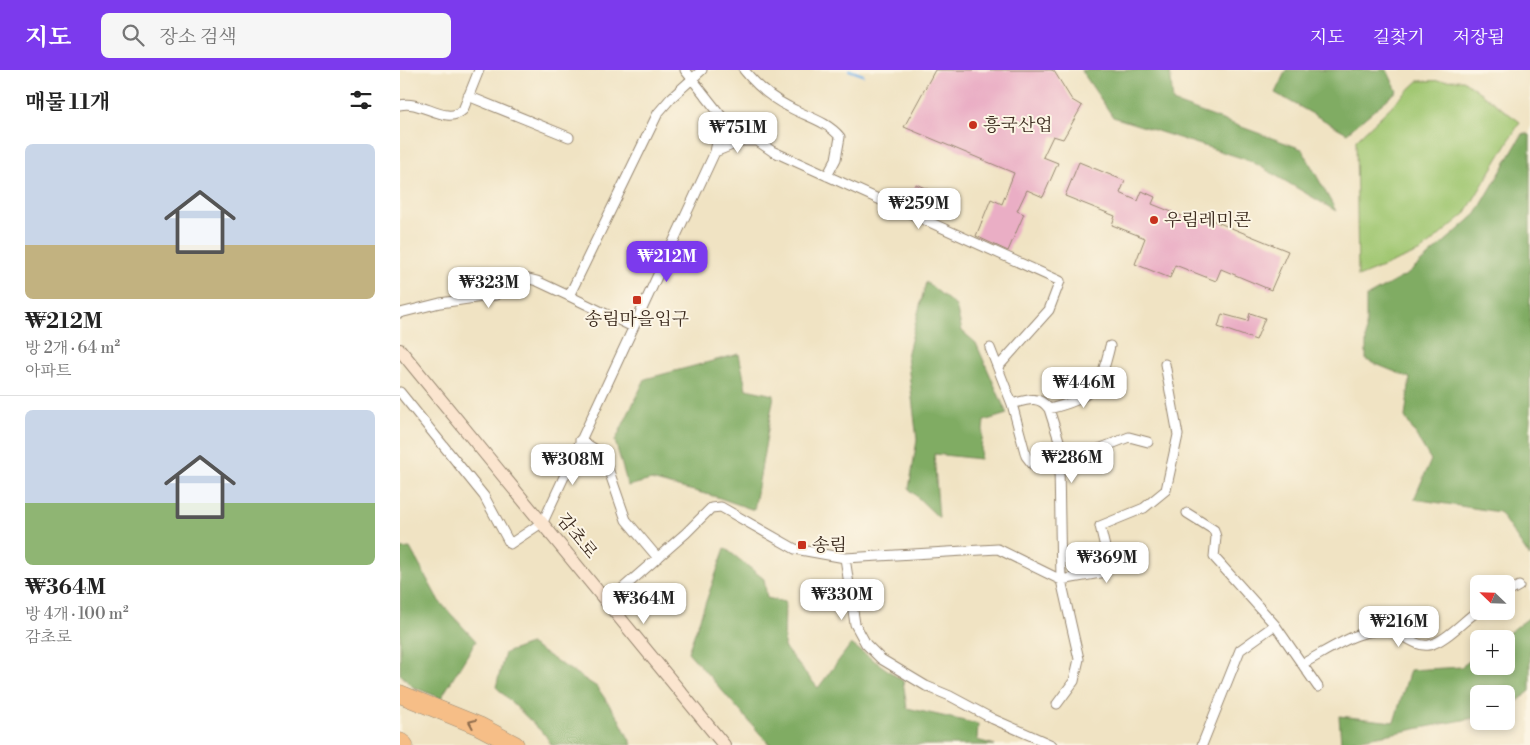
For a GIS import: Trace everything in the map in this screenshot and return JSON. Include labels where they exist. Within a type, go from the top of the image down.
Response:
[{"type":"highway","points":[[400,694],[479,726],[515,745]]},
{"type":"highway","points":[[400,742],[404,745]]},
{"type":"main road","name":"감초로","points":[[400,350],[724,745]]},
{"type":"street","points":[[400,105],[411,103],[453,116],[463,110],[478,70]]},
{"type":"street","points":[[685,70],[690,79],[722,117],[772,151],[1060,281],[1049,310],[998,367]]},
{"type":"street","points":[[569,296],[658,113],[690,79],[702,70]]},
{"type":"street","points":[[744,70],[753,82],[770,96],[828,126],[840,137],[836,158],[828,176]]},
{"type":"street","points":[[468,96],[569,137]]},
{"type":"street","points":[[400,392],[484,496],[510,544],[543,522],[715,152],[722,117]]},
{"type":"street","points":[[715,152],[742,141],[757,141]]},
{"type":"street","points":[[400,313],[440,303],[496,295],[509,280],[516,276],[537,281],[633,327]]},
{"type":"street","points":[[1048,409],[1074,400],[1091,391],[1099,382],[1110,346]]},
{"type":"street","points":[[990,348],[1012,404],[1029,460],[1038,467],[1058,466]]},
{"type":"street","points":[[607,602],[715,506],[721,507],[796,549],[845,558],[998,549],[1061,580],[1107,571],[1109,564],[1100,526],[1144,508],[1166,490],[1178,434],[1165,364]]},
{"type":"street","points":[[1012,404],[1036,399],[1045,403],[1063,453],[1058,466],[1061,580],[1079,659],[1074,681],[1057,704]]},
{"type":"street","points":[[1063,453],[1086,454],[1129,438],[1148,442]]},
{"type":"street","points":[[580,440],[603,454],[626,520],[658,558]]},
{"type":"street","points":[[1187,513],[1214,530],[1216,537],[1214,557],[1275,625],[1318,687]]},
{"type":"street","points":[[845,558],[854,624],[866,644],[881,659],[926,686],[950,696],[992,719],[1052,745]]},
{"type":"street","points":[[1515,588],[1519,586]]},
{"type":"street","points":[[1302,664],[1369,632],[1394,632],[1412,642],[1430,645],[1439,641],[1470,617]]},
{"type":"street","points":[[1202,745],[1240,650],[1275,625]]},
{"type":"green space","points":[[1081,70],[1170,70],[1173,102],[1302,149],[1336,211],[1251,161],[1113,117]]},
{"type":"green space","points":[[1286,70],[1387,70],[1397,91],[1347,133],[1275,93]]},
{"type":"green space","points":[[1463,80],[1520,122],[1465,214],[1421,251],[1358,277],[1356,140],[1418,81]]},
{"type":"green space","points":[[1523,133],[1530,135],[1530,557],[1499,512],[1414,499],[1431,460],[1405,417],[1410,378],[1366,360],[1366,297],[1408,274],[1476,214]]},
{"type":"green space","points":[[926,282],[956,306],[962,331],[976,343],[1007,414],[984,421],[980,459],[934,454],[939,518],[909,489],[917,440],[907,356]]},
{"type":"green space","points":[[739,354],[746,389],[774,395],[754,510],[717,497],[651,480],[628,486],[615,441],[645,379]]},
{"type":"green space","points":[[410,548],[439,601],[476,641],[441,698],[413,687],[400,674],[400,549]]},
{"type":"green space","points":[[725,548],[764,579],[767,598],[785,602],[784,647],[818,688],[851,644],[903,681],[907,708],[978,724],[977,740],[995,745],[770,745],[688,652]]},
{"type":"green space","points":[[1530,617],[1530,691],[1515,704],[1515,685],[1470,685],[1470,719],[1341,743],[1339,716],[1394,722],[1410,670],[1461,667],[1470,660],[1470,675],[1515,675],[1515,630],[1512,630]]},
{"type":"green space","points":[[530,644],[597,687],[619,719],[632,745],[551,745],[546,736],[496,687],[505,653]]},
{"type":"building","points":[[935,70],[1051,70],[1054,71],[1072,100],[1082,106],[1063,139],[1053,136],[1043,157],[1058,163],[1043,197],[1027,190],[1017,211],[1024,214],[1008,251],[976,236],[991,199],[1002,204],[1014,173],[904,127]]},
{"type":"building","points":[[1079,162],[1125,181],[1120,193],[1138,201],[1142,191],[1155,197],[1152,204],[1194,221],[1197,214],[1288,251],[1271,290],[1221,269],[1216,281],[1175,265],[1170,278],[1135,264],[1145,238],[1112,225],[1115,216],[1065,196]]},
{"type":"building","points":[[916,184],[949,199],[943,213],[910,198]]},
{"type":"building","points":[[1250,313],[1265,318],[1256,340],[1218,327],[1222,314],[1248,321]]},
{"type":"waterway","points":[[849,70],[863,75]]},
{"type":"place","name":"흥국산업","points":[[973,125]]},
{"type":"place","name":"우림레미콘","points":[[1154,220]]},
{"type":"place","name":"송림마을입구","points":[[637,300]]},
{"type":"place","name":"송림","points":[[802,545]]}]
